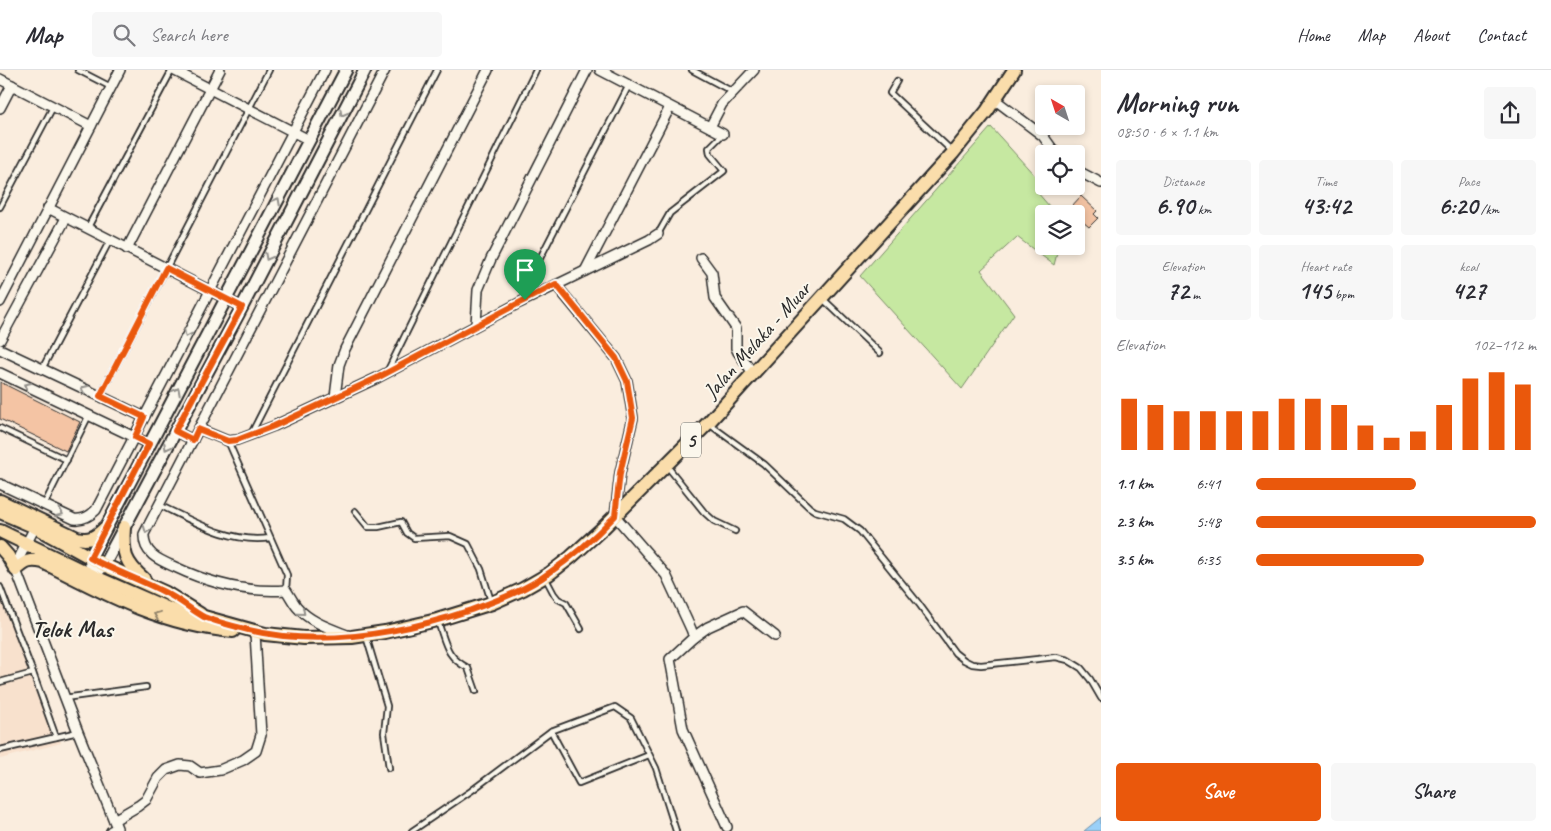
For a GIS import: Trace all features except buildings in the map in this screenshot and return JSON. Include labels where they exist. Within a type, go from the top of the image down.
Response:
[{"type":"main road","name":"Jalan Melaka - Muar","points":[[0,531],[93,576],[178,613],[204,617],[260,634],[304,638],[366,635],[437,620],[492,602],[523,589],[571,557],[708,423],[953,153],[1014,70]]},
{"type":"main road","points":[[0,501],[77,538],[86,540],[96,537],[105,528]]},
{"type":"main road","name":"Jalan Melaka - Muar","points":[[0,512],[35,527],[104,565],[166,593],[204,617]]},
{"type":"main road","points":[[124,527],[122,543],[124,556],[134,570],[153,587]]},
{"type":"main road","points":[[0,547],[16,570],[24,562],[31,560],[43,562],[109,595],[174,622],[206,629],[260,634]]},
{"type":"street","points":[[0,302],[120,70]]},
{"type":"street","points":[[173,70],[308,140]]},
{"type":"street","points":[[127,249],[220,70]]},
{"type":"street","points":[[0,484],[74,519],[80,520],[90,516],[96,510],[325,70]]},
{"type":"street","points":[[93,576],[90,558],[105,528],[346,70]]},
{"type":"street","points":[[93,576],[104,565],[366,70]]},
{"type":"street","points":[[352,637],[312,620],[296,606],[286,590],[267,592],[222,586],[196,577],[155,558],[146,547],[144,534],[385,70]]},
{"type":"street","points":[[336,398],[339,365],[345,349],[488,70]]},
{"type":"street","points":[[476,325],[478,290],[491,259],[587,70]]},
{"type":"street","points":[[600,70],[723,134]]},
{"type":"street","points":[[710,128],[722,104],[754,70]]},
{"type":"street","points":[[0,79],[91,126]]},
{"type":"street","points":[[0,108],[12,85]]},
{"type":"street","points":[[994,99],[1043,136],[1050,145]]},
{"type":"street","points":[[584,271],[670,107]]},
{"type":"street","points":[[1085,175],[1101,183]]},
{"type":"street","points":[[48,208],[242,307]]},
{"type":"street","points":[[0,340],[66,218]]},
{"type":"street","points":[[198,429],[228,441],[237,440],[274,426],[336,398],[556,284],[658,234]]},
{"type":"street","points":[[700,258],[712,273],[715,298],[736,328],[736,348],[753,373]]},
{"type":"street","points":[[556,284],[616,358],[627,381],[633,418],[620,473],[615,516],[666,575],[694,637]]},
{"type":"street","points":[[0,349],[144,417]]},
{"type":"street","points":[[0,372],[149,444]]},
{"type":"street","points":[[175,431],[193,440]]},
{"type":"street","points":[[35,527],[19,558],[16,570],[115,828],[146,800],[158,778],[166,770],[180,765],[190,766],[200,773],[220,770],[256,751],[261,735],[260,634]]},
{"type":"street","points":[[727,827],[683,729],[670,659],[708,627],[743,611],[775,636]]},
{"type":"lane","points":[[78,70],[111,86]]},
{"type":"lane","points":[[87,228],[173,70]]},
{"type":"lane","points":[[100,396],[269,70]]},
{"type":"lane","points":[[250,435],[437,70]]},
{"type":"lane","points":[[386,373],[536,70]]},
{"type":"lane","points":[[692,70],[733,92]]},
{"type":"lane","points":[[897,81],[890,93],[953,153]]},
{"type":"lane","points":[[525,300],[535,268],[629,85]]},
{"type":"lane","points":[[0,207],[53,107]]},
{"type":"lane","points":[[658,234],[670,213],[724,171],[710,154],[709,148],[723,134]]},
{"type":"lane","points":[[42,369],[110,240]]},
{"type":"lane","points":[[822,298],[880,353]]},
{"type":"lane","points":[[44,505],[90,415]]},
{"type":"lane","points":[[708,423],[764,464],[809,507],[815,511],[844,520],[860,531],[920,604],[955,653],[964,660],[972,664],[981,665],[1056,657],[1068,660],[1081,668],[1094,684],[1101,698]]},
{"type":"lane","points":[[0,428],[67,460]]},
{"type":"lane","points":[[228,441],[287,575],[286,590]]},
{"type":"lane","points":[[666,465],[704,512],[714,521],[735,531]]},
{"type":"lane","points":[[159,505],[217,532],[258,540],[270,538]]},
{"type":"lane","points":[[355,511],[368,526],[378,527],[401,522],[407,533],[414,538],[450,536],[468,544],[481,569],[492,602]]},
{"type":"lane","points":[[545,576],[554,594],[558,599],[566,603],[581,629]]},
{"type":"lane","points":[[0,587],[56,737]]},
{"type":"lane","points":[[437,620],[450,656],[456,662],[468,668],[476,691]]},
{"type":"lane","points":[[366,635],[387,706],[384,733],[389,768]]},
{"type":"lane","points":[[0,682],[33,673]]},
{"type":"lane","points":[[64,698],[146,686]]},
{"type":"lane","points":[[412,831],[471,792],[551,731],[615,706],[631,718],[656,768],[676,831]]},
{"type":"lane","points":[[551,731],[579,783],[649,755]]},
{"type":"lane","points":[[0,750],[78,732]]},
{"type":"shaded area","points":[[0,582],[61,743],[0,759]]},
{"type":"green space","points":[[991,127],[1035,176],[1035,195],[1040,195],[1048,205],[1035,205],[1035,251],[1017,237],[981,270],[1014,314],[962,389],[860,276]]},
{"type":"green space","points":[[1041,255],[1057,255],[1054,265]]},
{"type":"water","points":[[1100,818],[1101,831],[1084,831]]},
{"type":"district","name":"Telok Mas","points":[[72,629]]},
{"type":"route","points":[[166,268],[242,307],[175,431],[193,440],[198,429],[228,441],[237,440],[274,426],[377,378],[525,300],[556,284],[568,297],[616,358],[627,381],[633,418],[620,473],[615,516],[571,557],[549,574],[523,589],[453,616],[385,632],[352,637],[304,638],[265,634],[204,617],[166,593],[90,558],[149,444],[135,437],[144,417],[100,396],[166,268]]}]
